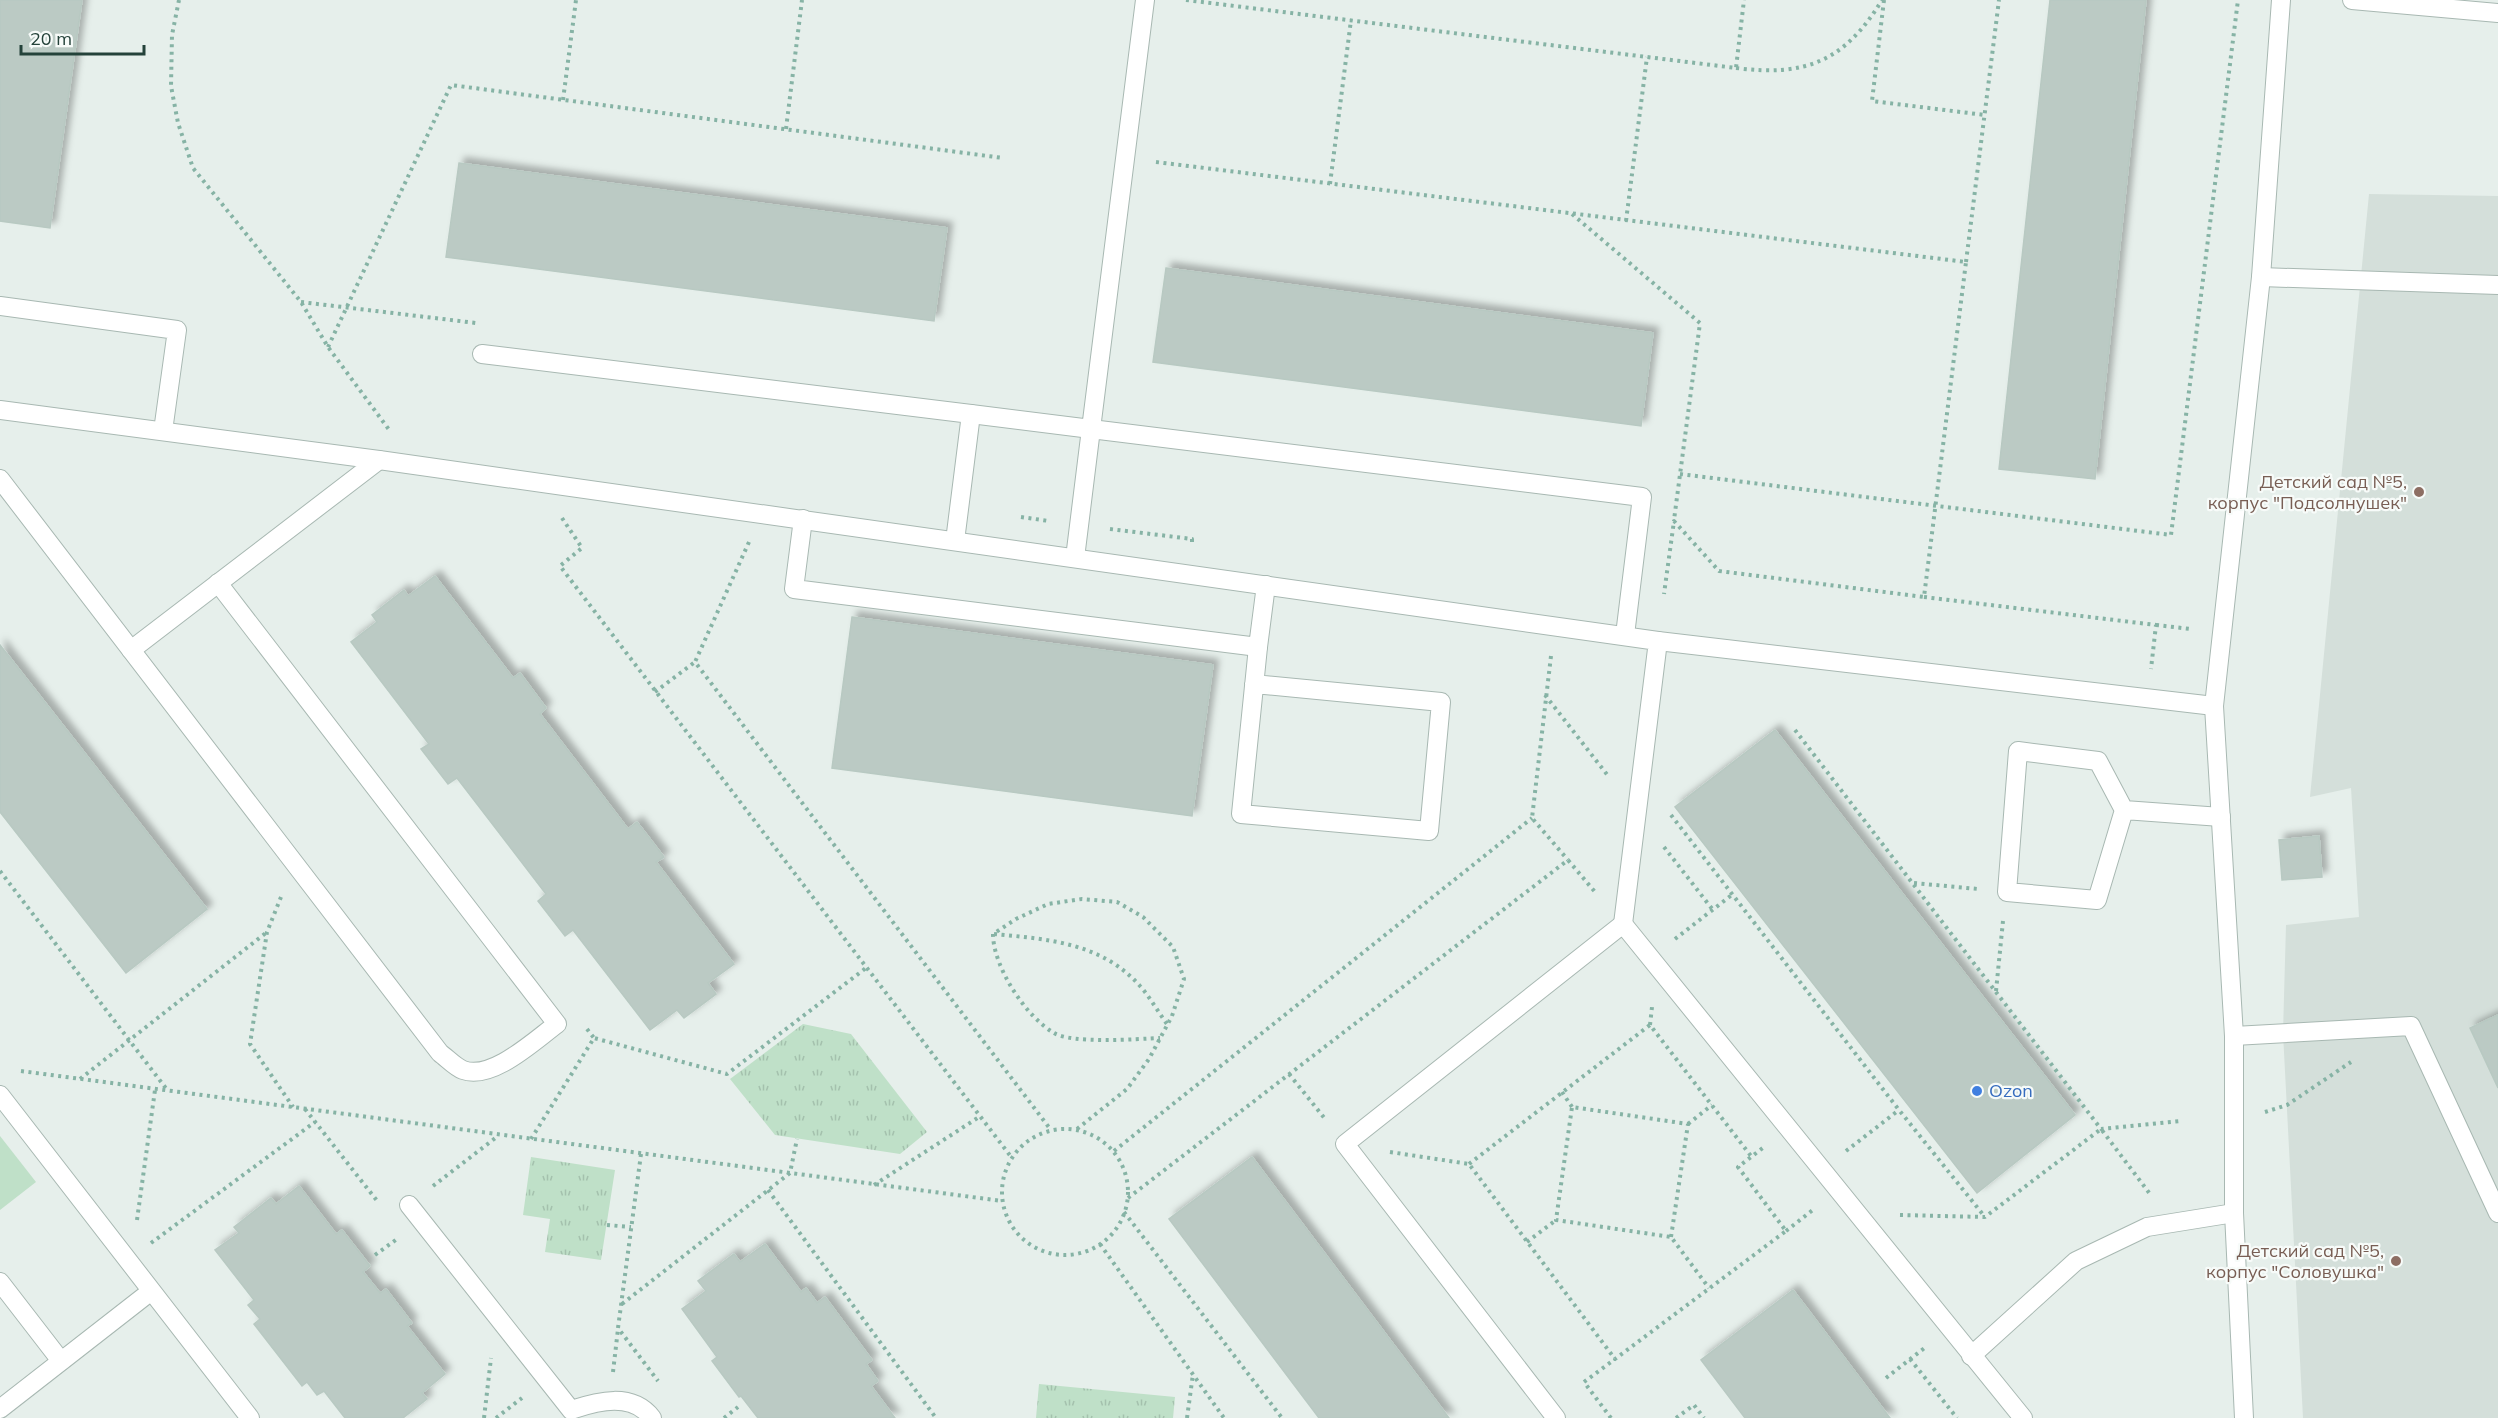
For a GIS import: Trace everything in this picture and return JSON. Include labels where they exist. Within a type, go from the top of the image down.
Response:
[{"type":"lane","points":[[1075,558],[1145,0]]},
{"type":"lane","points":[[2244,1418],[2234,1213],[2234,1036],[2214,706],[2261,277],[2282,0]]},
{"type":"lane","points":[[2352,0],[2498,13]]},
{"type":"lane","points":[[2261,277],[2498,285]]},
{"type":"lane","points":[[0,306],[177,330],[163,431]]},
{"type":"lane","points":[[482,354],[1642,497],[1625,636]]},
{"type":"lane","points":[[0,410],[540,482],[1658,641],[2214,706]]},
{"type":"lane","points":[[955,541],[971,414]]},
{"type":"lane","points":[[131,650],[379,460]]},
{"type":"lane","points":[[0,479],[440,1053],[463,1070],[487,1070],[511,1059],[557,1024],[218,583]]},
{"type":"lane","points":[[803,519],[794,589],[1258,647]]},
{"type":"lane","points":[[1254,684],[1442,702],[1429,831],[1241,814],[1254,684],[1258,647],[1266,585]]},
{"type":"lane","points":[[1556,1418],[1345,1144],[1623,924],[1658,641]]},
{"type":"lane","points":[[2018,751],[2098,761],[2124,810],[2097,900],[2007,892],[2018,751]]},
{"type":"lane","points":[[2124,810],[2221,816]]},
{"type":"lane","points":[[1623,924],[2023,1418]]},
{"type":"lane","points":[[2234,1036],[2411,1026],[2498,1214]]},
{"type":"lane","points":[[0,1095],[150,1292],[250,1418]]},
{"type":"lane","points":[[409,1205],[570,1414],[594,1403],[609,1402],[643,1407],[652,1418]]},
{"type":"lane","points":[[1971,1356],[2076,1261],[2147,1227],[2234,1213]]},
{"type":"lane","points":[[0,1282],[61,1361]]},
{"type":"lane","points":[[0,1409],[150,1292]]},
{"type":"path","points":[[179,0],[172,35],[171,87],[178,123],[193,168],[301,302],[328,346],[392,434]]},
{"type":"path","points":[[563,100],[576,0]]},
{"type":"path","points":[[786,129],[802,0]]},
{"type":"path","points":[[1186,0],[1772,72],[1807,66],[1840,51],[1866,26],[1883,0]]},
{"type":"path","points":[[1736,68],[1744,0]]},
{"type":"path","points":[[1883,0],[1872,101],[1985,115]]},
{"type":"path","points":[[1924,597],[1999,0]]},
{"type":"path","points":[[1680,474],[2171,535],[2238,0]]},
{"type":"path","points":[[1330,184],[1351,20]]},
{"type":"path","points":[[1626,221],[1647,57]]},
{"type":"path","points":[[328,346],[451,85],[1003,158]]},
{"type":"path","points":[[1126,159],[1966,262]]},
{"type":"path","points":[[1571,214],[1701,323],[1658,641]]},
{"type":"path","points":[[540,482],[582,548],[560,566],[1012,1158]]},
{"type":"path","points":[[1642,497],[1674,521],[1719,571],[2156,625],[2147,698]]},
{"type":"path","points":[[655,692],[695,662],[762,513]]},
{"type":"path","points":[[1114,1151],[1532,818],[1555,626]]},
{"type":"path","points":[[695,662],[1051,1130]]},
{"type":"path","points":[[1545,695],[1713,910]]},
{"type":"path","points":[[1795,730],[2101,1128],[2171,1223]]},
{"type":"path","points":[[1671,815],[1899,1110],[1985,1217]]},
{"type":"path","points":[[1532,818],[1623,924]]},
{"type":"path","points":[[1128,1198],[1568,860]]},
{"type":"path","points":[[0,871],[168,1091]]},
{"type":"path","points":[[1913,883],[2007,892],[1996,991]]},
{"type":"path","points":[[283,892],[267,932],[250,1044],[293,1108]]},
{"type":"path","points":[[1651,958],[1733,894]]},
{"type":"path","points":[[993,934],[1016,919],[1048,904],[1082,899],[1117,902],[1143,917],[1173,947],[1184,979],[1167,1024],[1149,1059],[1126,1089],[1077,1130]]},
{"type":"path","points":[[79,1079],[267,932]]},
{"type":"path","points":[[993,934],[1056,940],[1093,951],[1118,965],[1140,986],[1167,1024]]},
{"type":"path","points":[[993,934],[993,948],[1009,984],[1032,1013],[1055,1034],[1119,1040],[1160,1038]]},
{"type":"path","points":[[531,1139],[594,1038],[727,1074],[866,968]]},
{"type":"path","points":[[1469,1164],[1650,1025],[1751,1156]]},
{"type":"path","points":[[2264,1113],[2287,1105],[2355,1059]]},
{"type":"path","points":[[14,1070],[1002,1201]]},
{"type":"path","points":[[1289,1074],[1345,1144],[1469,1164],[1615,1359]]},
{"type":"path","points":[[136,1229],[155,1090]]},
{"type":"path","points":[[1527,1242],[1556,1220],[1572,1107],[1562,1092]]},
{"type":"path","points":[[1671,1237],[1688,1124],[1712,1105]]},
{"type":"path","points":[[1572,1107],[1688,1124]]},
{"type":"path","points":[[1821,1170],[1899,1110]]},
{"type":"path","points":[[873,1185],[979,1117]]},
{"type":"path","points":[[1857,1214],[1985,1217],[2101,1128],[2181,1121]]},
{"type":"path","points":[[148,1245],[315,1122]]},
{"type":"path","points":[[1611,1418],[1584,1382],[1786,1231],[1738,1167],[1788,1129]]},
{"type":"path","points":[[1051,1130],[1077,1130],[1103,1141],[1114,1151],[1126,1173],[1128,1198],[1122,1221],[1108,1239],[1088,1251],[1066,1256],[1043,1252],[1023,1241],[1008,1222],[1002,1201],[1003,1178],[1012,1158],[1028,1139],[1051,1130]]},
{"type":"path","points":[[409,1205],[499,1135]]},
{"type":"path","points":[[621,1305],[790,1173],[797,1139]]},
{"type":"path","points":[[609,1402],[641,1154]]},
{"type":"path","points":[[768,1190],[936,1418]]},
{"type":"path","points":[[1124,1212],[1282,1418]]},
{"type":"path","points":[[1556,1220],[1671,1237],[1710,1288]]},
{"type":"path","points":[[607,1225],[631,1227]]},
{"type":"path","points":[[1100,1244],[1224,1418]]},
{"type":"path","points":[[618,1328],[660,1383]]},
{"type":"path","points":[[1886,1378],[1949,1329]]},
{"type":"path","points":[[484,1418],[493,1349]]},
{"type":"path","points":[[1910,1359],[1957,1418]]},
{"type":"path","points":[[1187,1418],[1193,1374]]},
{"type":"path","points":[[1676,1418],[1694,1405],[1704,1418]]},
{"type":"path","points":[[724,1418],[738,1407]]},
{"type":"shaded area","points":[[2369,194],[2498,196],[2498,1418],[2303,1418],[2283,1033],[2286,925],[2359,917],[2351,788],[2310,797]]},
{"type":"green space","points":[[803,1024],[851,1034],[927,1132],[900,1154],[775,1135],[730,1079]]},
{"type":"green space","points":[[0,1136],[36,1182],[0,1210]]},
{"type":"green space","points":[[531,1157],[615,1170],[601,1260],[545,1252],[550,1219],[523,1215]]},
{"type":"green space","points":[[1039,1384],[1175,1397],[1173,1418],[1036,1418]]},
{"type":"building","points":[[0,0],[82,0],[50,228],[0,221]]},
{"type":"building","points":[[2050,0],[2146,0],[2095,479],[1999,469]]},
{"type":"building","points":[[459,163],[947,228],[934,321],[446,257]]},
{"type":"building","points":[[1166,268],[1653,333],[1641,426],[1153,362]]},
{"type":"building","points":[[435,576],[513,678],[520,673],[546,708],[540,714],[628,829],[637,822],[664,857],[656,862],[734,964],[708,983],[716,994],[684,1018],[677,1010],[650,1030],[573,930],[565,936],[538,901],[546,894],[457,778],[448,784],[421,749],[429,744],[351,642],[377,622],[372,615],[404,590],[408,596]]},
{"type":"building","points":[[852,617],[1213,665],[1192,816],[832,768]]},
{"type":"building","points":[[0,645],[207,909],[126,973],[0,812]]},
{"type":"building","points":[[1775,730],[2075,1115],[1977,1193],[1675,807]]},
{"type":"building","points":[[2319,836],[2322,877],[2282,880],[2279,840]]},
{"type":"building","points":[[2498,1015],[2498,1088],[2470,1028]]},
{"type":"building","points":[[1252,1157],[1449,1418],[1319,1418],[1169,1219]]},
{"type":"building","points":[[299,1186],[336,1234],[342,1230],[370,1266],[363,1272],[380,1293],[386,1289],[412,1323],[407,1326],[445,1374],[422,1393],[427,1399],[403,1418],[345,1418],[324,1391],[317,1395],[307,1382],[302,1386],[254,1324],[260,1319],[248,1305],[254,1300],[215,1250],[239,1233],[234,1227],[271,1198],[276,1204]]},
{"type":"building","points":[[765,1244],[801,1292],[806,1288],[817,1303],[825,1297],[872,1360],[866,1364],[878,1381],[871,1386],[895,1418],[758,1418],[712,1361],[717,1357],[682,1309],[706,1291],[698,1281],[734,1254],[740,1262]]},
{"type":"building","points":[[1793,1290],[1890,1418],[1745,1418],[1701,1360]]},
{"type":"place","name":"Детский сад №5, корпус \"Подсолнушек\"","points":[[2419,492]]},
{"type":"place","name":"Ozon","points":[[1977,1091]]},
{"type":"place","name":"Детский сад №5, корпус \"Соловушка\"","points":[[2396,1261]]}]
